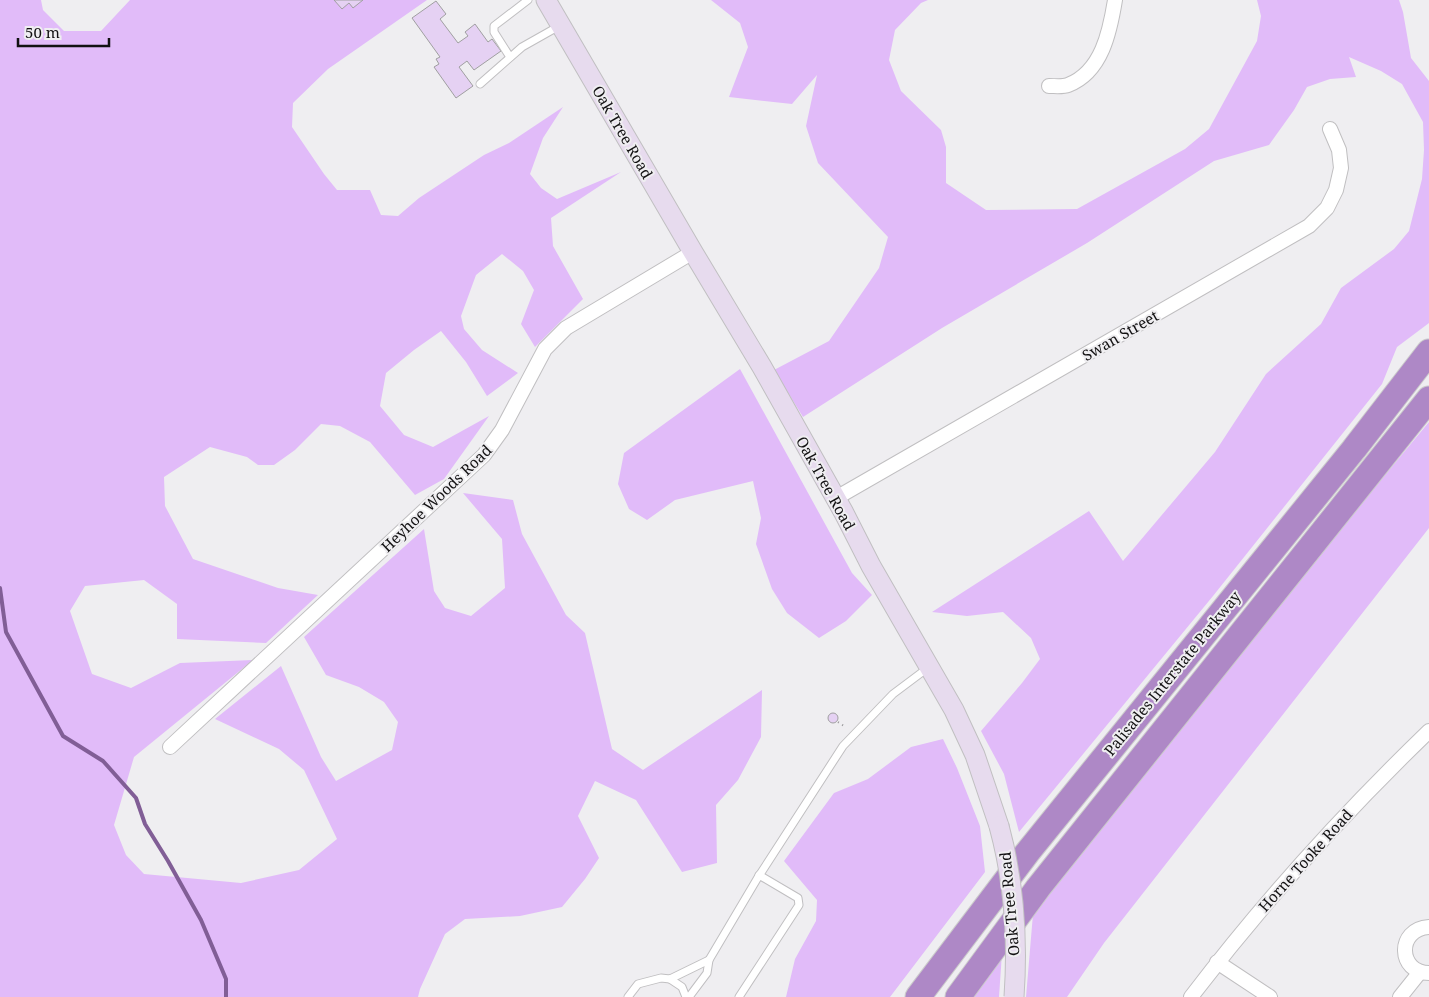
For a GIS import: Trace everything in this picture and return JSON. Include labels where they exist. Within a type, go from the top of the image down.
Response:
[{"type":"highway","name":"Palisades Interstate Parkway","points":[[918,997],[1027,853],[1331,477],[1429,352]]},
{"type":"highway","name":"Palisades Interstate Parkway","points":[[958,997],[1038,888],[1429,399]]},
{"type":"street","name":"Oak Tree Road","points":[[546,0],[762,367],[836,498],[871,566],[964,730],[983,776],[999,826],[1009,873],[1015,950],[1014,997]]},
{"type":"street","points":[[1049,86],[1067,85],[1083,77],[1100,55],[1111,27],[1116,0]]},
{"type":"street","name":"Swan Street","points":[[836,498],[1309,226],[1327,208],[1336,190],[1340,168],[1339,150],[1330,129]]},
{"type":"street","name":"Heyhoe Woods Road","points":[[170,747],[484,455],[502,430],[545,349],[566,328],[693,252]]},
{"type":"street","name":"Horne Tooke Road","points":[[1191,997],[1217,962],[1297,866],[1370,788],[1429,731]]},
{"type":"street","points":[[1400,997],[1424,972],[1414,969],[1406,959],[1404,952],[1405,944],[1414,931],[1429,927]]},
{"type":"street","points":[[1217,962],[1270,997]]},
{"type":"lane","points":[[510,57],[494,32],[494,26],[528,0]]},
{"type":"lane","points":[[480,84],[522,47],[561,25]]},
{"type":"lane","points":[[628,997],[638,984],[661,978],[670,979],[682,987],[687,997],[707,973],[709,960],[759,875],[844,746],[893,694],[929,667]]},
{"type":"lane","points":[[739,997],[799,905],[798,898],[759,875]]},
{"type":"lane","points":[[670,979],[709,960]]},
{"type":"path","points":[[838,722],[844,726]]},
{"type":"shaded area","points":[[0,0],[41,0],[43,10],[64,31],[101,31],[130,0],[427,0],[328,69],[293,103],[292,127],[337,190],[370,190],[381,215],[398,216],[419,198],[484,155],[509,143],[563,107],[543,138],[530,174],[541,188],[557,199],[621,172],[551,218],[553,246],[583,299],[535,347],[521,324],[534,290],[523,271],[502,254],[476,275],[461,316],[464,329],[482,350],[518,373],[487,396],[466,362],[441,331],[386,373],[380,406],[404,435],[433,447],[489,416],[444,479],[415,495],[370,442],[340,426],[321,424],[295,450],[274,465],[258,465],[247,457],[210,447],[164,477],[165,506],[193,559],[278,588],[318,595],[266,643],[177,639],[177,604],[144,580],[85,586],[70,611],[92,674],[131,688],[180,663],[253,660],[134,757],[114,825],[126,855],[144,874],[241,883],[299,870],[337,839],[304,770],[279,749],[215,719],[281,666],[321,757],[336,781],[392,750],[398,722],[384,702],[359,687],[326,675],[304,637],[424,529],[434,591],[445,608],[471,616],[505,588],[502,539],[463,493],[513,500],[522,534],[566,615],[585,633],[612,749],[643,770],[762,690],[761,737],[738,780],[716,805],[717,863],[682,872],[636,800],[595,781],[578,816],[599,858],[585,879],[562,907],[520,916],[465,919],[445,934],[418,997],[0,997]]},
{"type":"shaded area","points":[[711,0],[928,0],[921,3],[895,30],[889,60],[901,91],[941,130],[946,147],[946,183],[986,210],[1077,209],[1185,149],[1209,129],[1257,41],[1261,16],[1257,0],[1399,0],[1411,58],[1429,81],[1429,323],[1397,347],[1382,384],[1213,596],[1019,832],[1004,774],[981,731],[1040,659],[1031,638],[1003,612],[967,616],[932,612],[1089,511],[1123,561],[1215,452],[1266,374],[1321,324],[1341,288],[1394,249],[1409,231],[1422,179],[1423,122],[1402,84],[1381,71],[1349,57],[1356,77],[1330,79],[1307,87],[1294,110],[1269,145],[1214,161],[1087,243],[942,328],[803,417],[774,370],[829,341],[879,268],[888,237],[818,163],[806,126],[817,75],[792,104],[729,97],[748,47],[740,23]]},
{"type":"shaded area","points":[[740,369],[852,573],[872,595],[846,621],[819,638],[787,613],[772,589],[756,544],[761,518],[753,481],[675,500],[647,520],[629,509],[618,484],[624,453]]},
{"type":"shaded area","points":[[1429,422],[1429,528],[1104,943],[1067,997],[1026,997],[1033,914],[1351,516]]},
{"type":"shaded area","points":[[943,739],[957,768],[980,826],[985,872],[890,997],[786,997],[795,959],[816,921],[817,900],[784,861],[834,793],[868,779],[911,747]]},
{"type":"shaded area","points":[[1002,953],[999,997],[973,997]]},
{"type":"building","points":[[334,0],[363,0],[353,8],[349,3],[342,9]]},
{"type":"building","points":[[436,1],[446,14],[440,19],[458,43],[468,36],[465,32],[475,24],[488,42],[492,39],[501,51],[474,70],[467,61],[459,67],[473,86],[456,98],[434,67],[439,64],[436,59],[440,57],[412,18]]},
{"type":"building","points":[[833,713],[838,718],[833,723],[828,718]]},
{"type":"waterway","points":[[0,588],[6,632],[63,736],[103,761],[136,798],[145,824],[201,920],[226,979],[226,997]]}]
